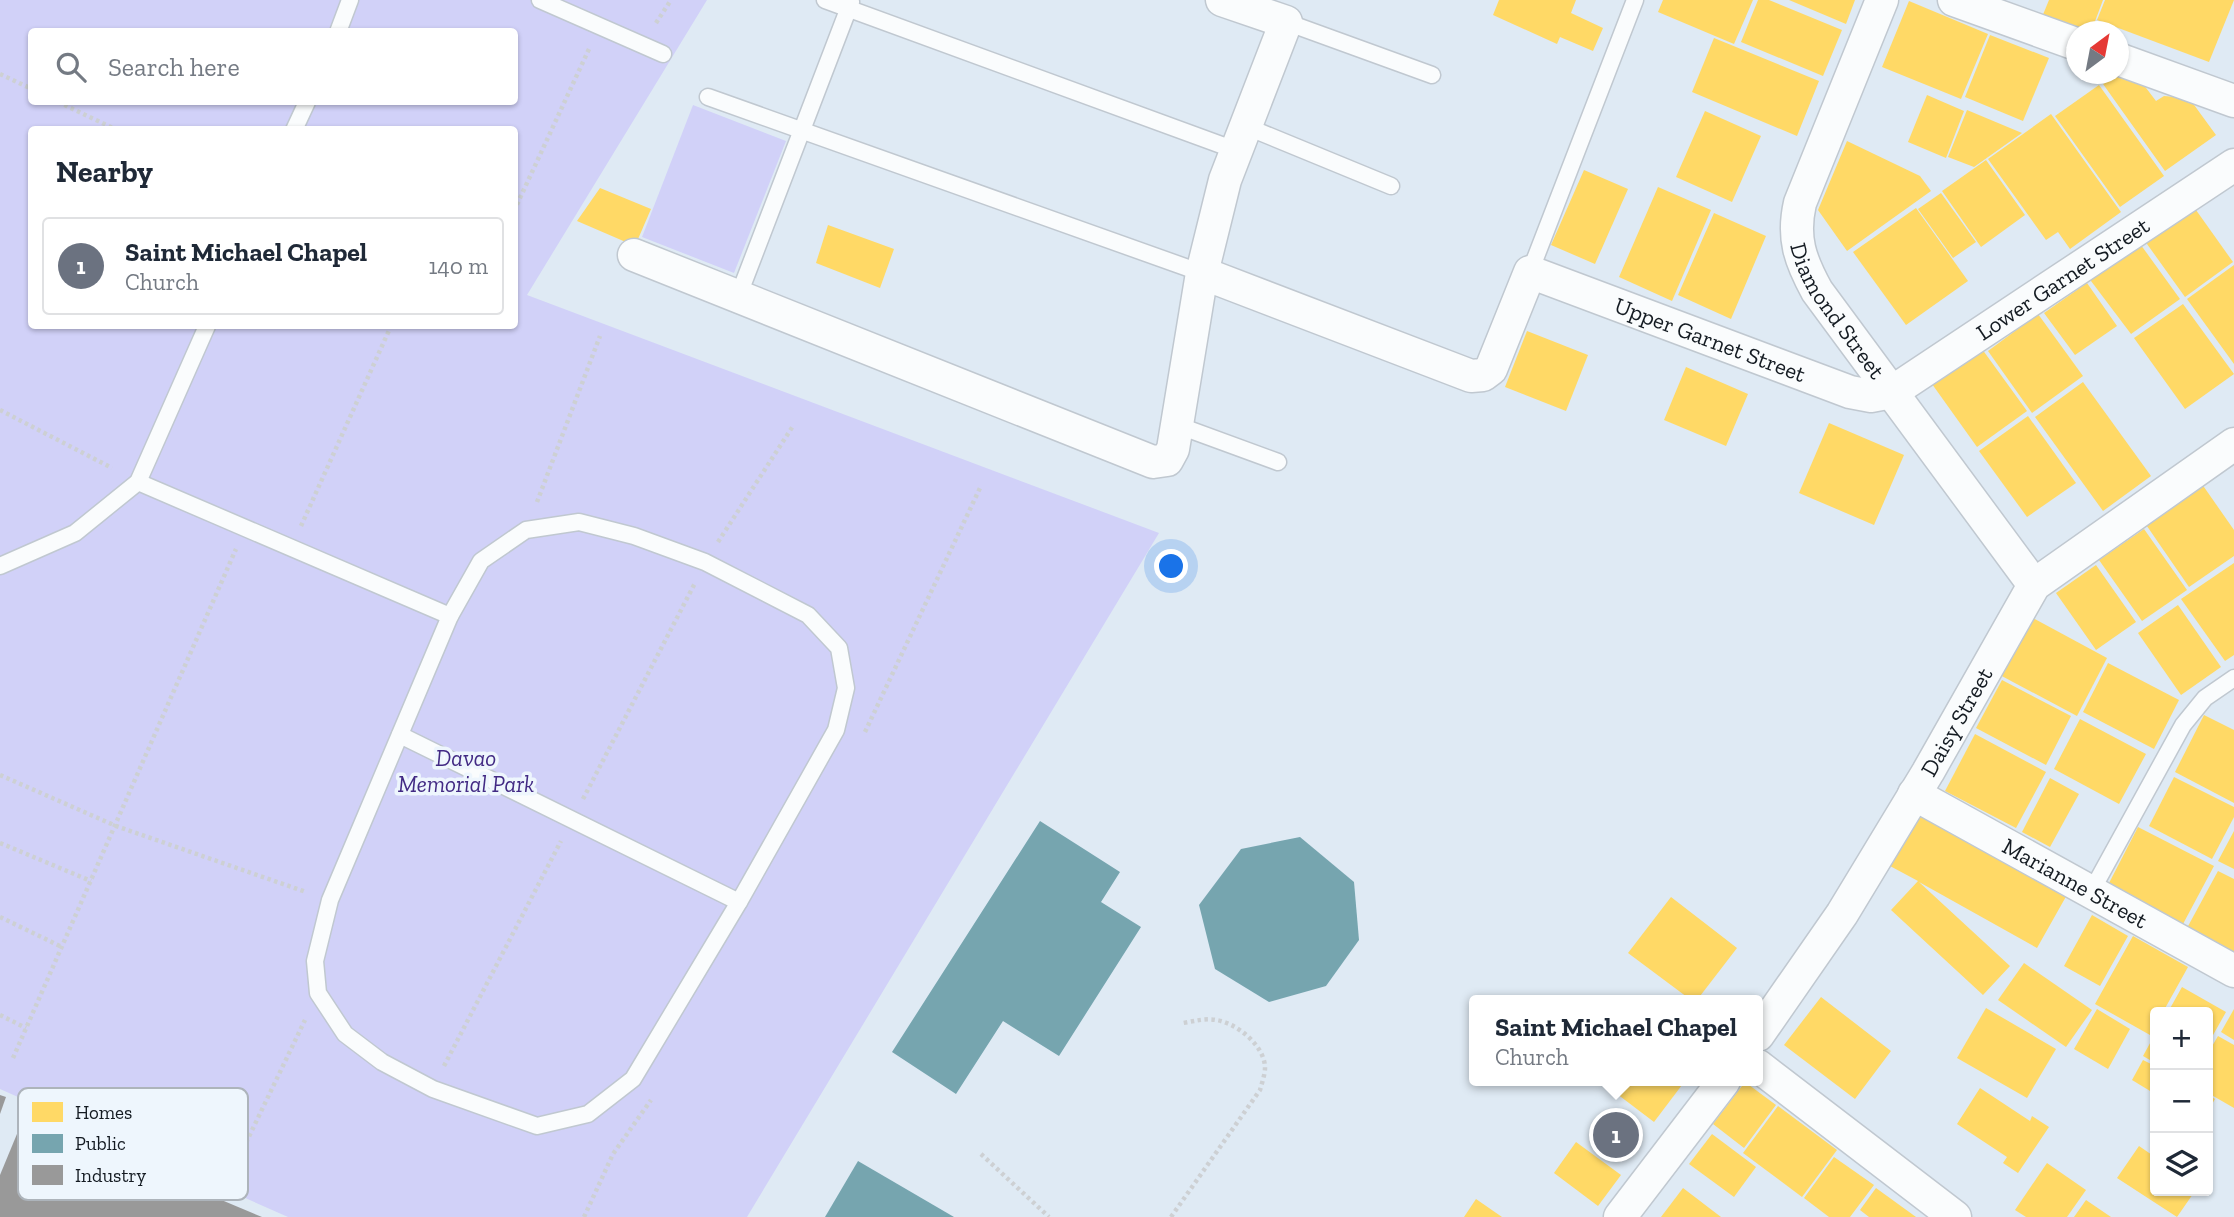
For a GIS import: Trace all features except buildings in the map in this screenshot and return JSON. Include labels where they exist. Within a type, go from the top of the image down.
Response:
[{"type":"street","points":[[634,255],[1160,463],[1171,456],[1202,273],[1240,138],[1286,22],[1222,0]]},
{"type":"street","name":"Diamond Street","points":[[1882,0],[1800,203],[1795,223],[1796,247],[1803,267],[1817,291],[2034,585]]},
{"type":"street","points":[[1954,0],[2066,40]]},
{"type":"street","points":[[2129,63],[2234,101]]},
{"type":"street","name":"Lower Garnet Street","points":[[1892,392],[2234,165]]},
{"type":"street","points":[[1202,273],[1471,376],[1483,376],[1491,369],[1530,272]]},
{"type":"street","name":"Upper Garnet Street","points":[[1530,272],[1862,396],[1880,396],[1892,392]]},
{"type":"street","name":"Daisy Street","points":[[1763,1028],[1842,914],[2034,585],[2206,461],[2234,444]]},
{"type":"street","name":"Marianne Street","points":[[1914,794],[2234,971]]},
{"type":"street","points":[[1763,1070],[1955,1217]]},
{"type":"street","points":[[1620,1217],[1720,1086]]},
{"type":"lane","points":[[340,28],[350,0]]},
{"type":"lane","points":[[540,0],[663,54]]},
{"type":"lane","points":[[825,0],[850,4],[1240,138],[1391,186]]},
{"type":"lane","points":[[1530,272],[1635,0]]},
{"type":"lane","points":[[738,297],[850,4]]},
{"type":"lane","points":[[1286,22],[1432,75]]},
{"type":"lane","points":[[708,97],[1202,273]]},
{"type":"lane","points":[[296,126],[306,105]]},
{"type":"lane","points":[[0,566],[75,533],[138,482],[205,329]]},
{"type":"lane","points":[[1177,425],[1278,461]]},
{"type":"lane","points":[[138,482],[292,545],[450,616]]},
{"type":"lane","points":[[579,522],[635,536],[705,562],[808,615],[839,648],[846,688],[836,730],[739,902],[633,1079],[588,1114],[537,1126],[433,1089],[382,1062],[345,1034],[318,993],[315,961],[330,900],[450,616],[481,561],[526,530],[579,522]]},
{"type":"lane","points":[[2091,892],[2183,725],[2205,698],[2234,678]]},
{"type":"lane","points":[[400,735],[739,902]]},
{"type":"path","points":[[518,202],[600,26]]},
{"type":"path","points":[[0,74],[28,87]]},
{"type":"path","points":[[64,105],[109,126]]},
{"type":"path","points":[[292,545],[390,329]]},
{"type":"path","points":[[526,530],[600,336]]},
{"type":"path","points":[[0,410],[138,482]]},
{"type":"path","points":[[433,1089],[705,562],[793,426]]},
{"type":"path","points":[[13,1058],[245,528]]},
{"type":"path","points":[[0,775],[116,826],[330,900]]},
{"type":"path","points":[[0,843],[91,881]]},
{"type":"path","points":[[0,918],[62,947]]},
{"type":"path","points":[[248,1139],[318,993]]},
{"type":"path","points":[[0,1015],[26,1028]]},
{"type":"path","points":[[1171,1217],[1260,1090],[1266,1066],[1257,1046],[1245,1033],[1220,1020],[1204,1019],[1183,1023]]},
{"type":"path","points":[[981,1154],[1049,1217]]},
{"type":"green space","name":"Davao Memorial Park","points":[[0,0],[707,0],[527,295],[1159,533],[747,1217],[288,1217],[248,1199],[248,1088],[18,1088],[18,1097],[0,1089]]},
{"type":"green space","points":[[693,105],[786,141],[734,273],[642,237]]},
{"type":"place","name":"Saint Michael Chapel","points":[[1616,1135]]}]
